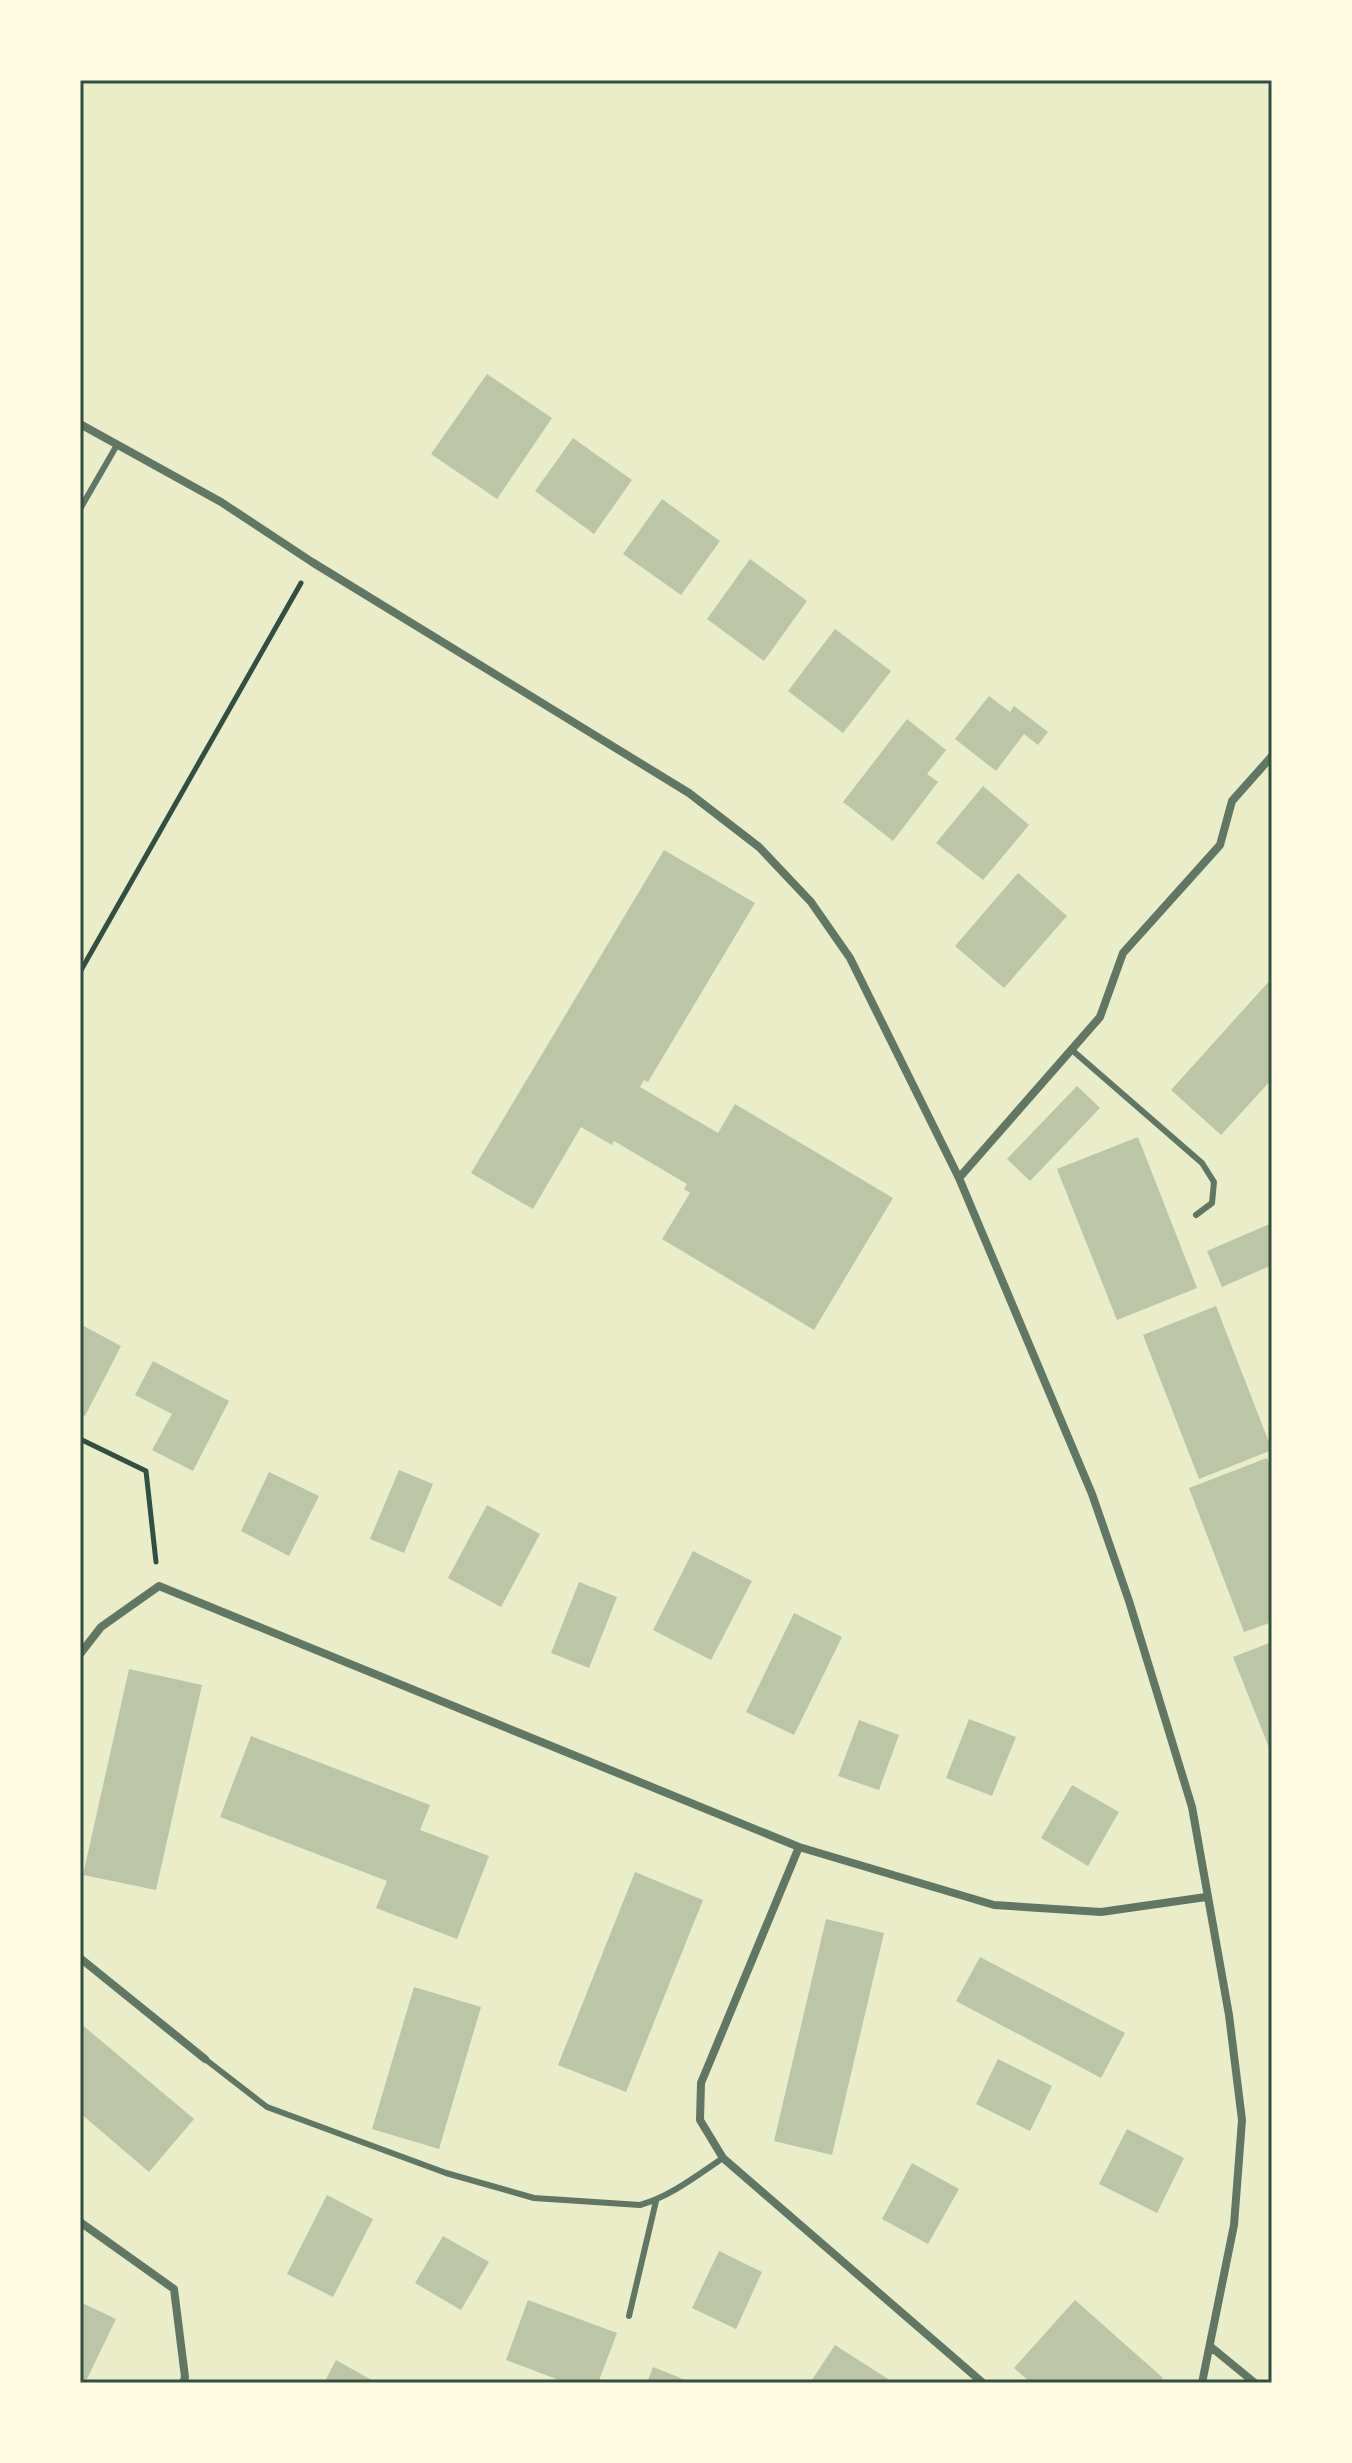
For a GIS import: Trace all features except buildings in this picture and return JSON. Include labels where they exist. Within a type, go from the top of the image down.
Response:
[{"type":"street","points":[[80,424],[221,502],[312,562],[689,793],[759,847],[811,902],[850,958],[959,1178],[1092,1494],[1192,1807],[1229,2015],[1242,2120],[1234,2225],[1202,2383]]},
{"type":"street","points":[[959,1178],[1100,1017],[1123,953],[1220,845],[1232,801],[1272,756]]},
{"type":"street","points":[[80,1654],[101,1627],[159,1586],[799,1847],[994,1905],[1101,1912],[1206,1897]]},
{"type":"street","points":[[799,1847],[701,2083],[700,2120],[723,2158],[983,2383]]},
{"type":"street","points":[[80,1958],[205,2059]]},
{"type":"street","points":[[80,2222],[174,2289],[185,2377],[183,2383]]},
{"type":"street","points":[[1211,2347],[1255,2383]]},
{"type":"lane","points":[[80,509],[117,445]]},
{"type":"lane","points":[[1072,1050],[1202,1163],[1214,1182],[1212,1203],[1196,1215]]},
{"type":"lane","points":[[205,2059],[267,2107],[446,2173],[534,2198],[640,2205],[656,2201],[723,2158]]},
{"type":"lane","points":[[629,2316],[656,2201]]},
{"type":"path","points":[[80,972],[312,562]]},
{"type":"path","points":[[80,1439],[146,1471],[159,1586]]}]
